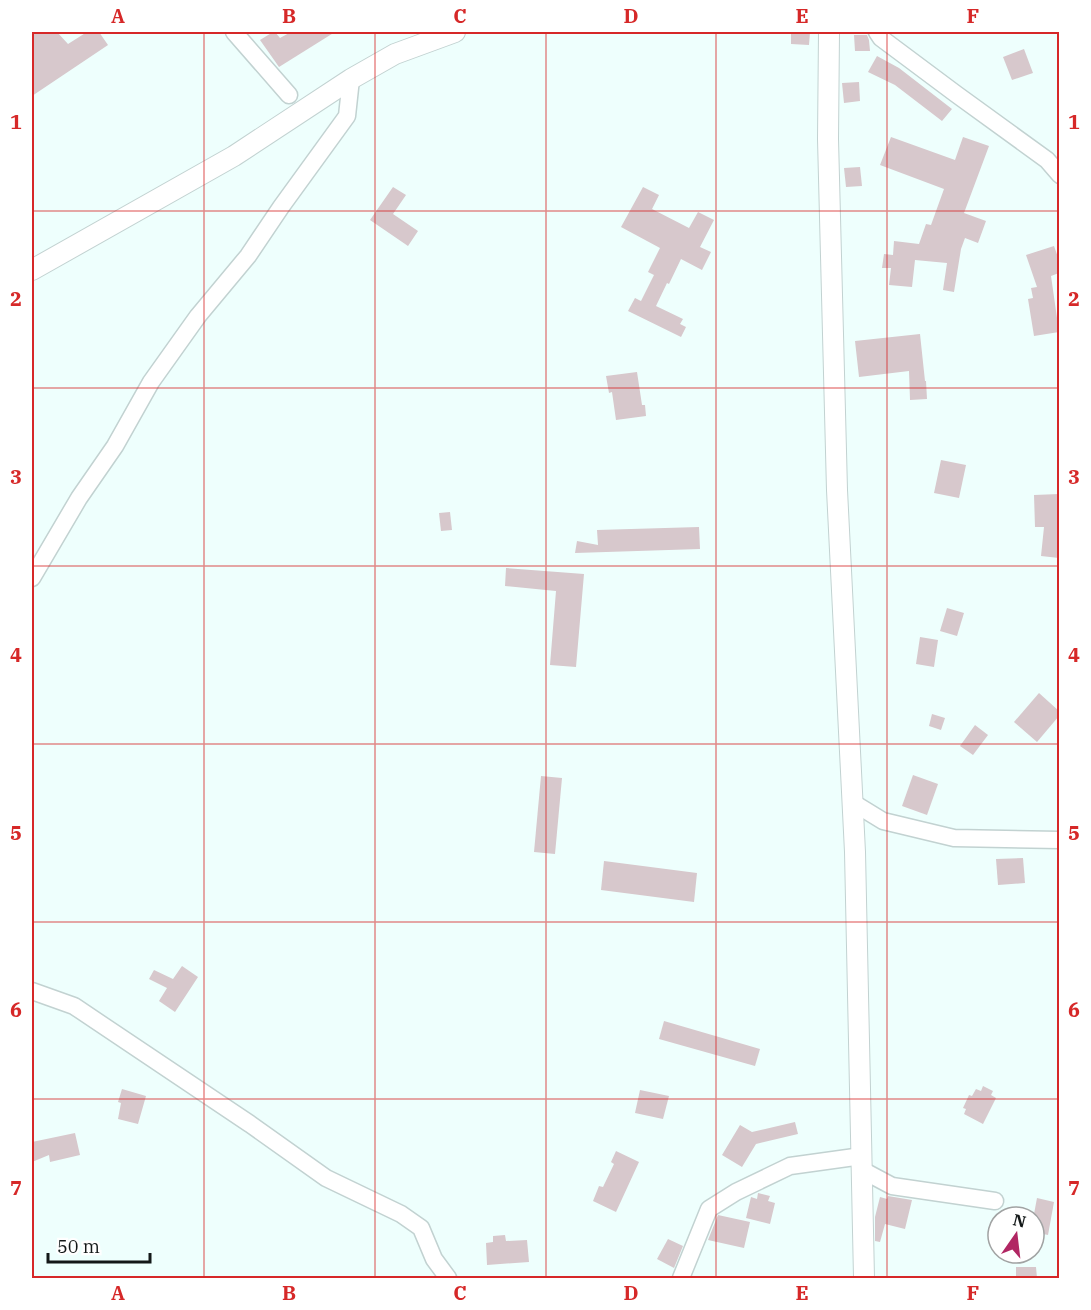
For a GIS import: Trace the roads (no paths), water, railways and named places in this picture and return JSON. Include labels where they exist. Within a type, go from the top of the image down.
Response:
[{"type":"street","points":[[234,32],[289,95]]},
{"type":"street","points":[[32,270],[234,156],[351,79],[395,54],[455,32]]},
{"type":"street","points":[[829,32],[828,139],[837,490],[855,852],[864,1278]]},
{"type":"street","points":[[877,32],[881,38],[1047,160],[1059,176]]},
{"type":"street","points":[[32,578],[79,498],[115,446],[151,382],[198,315],[248,256],[347,116],[351,79]]},
{"type":"street","points":[[852,802],[883,821],[954,838],[1059,840]]},
{"type":"street","points":[[32,991],[74,1006],[326,1178],[401,1214],[421,1228],[434,1259],[448,1278]]},
{"type":"street","points":[[681,1278],[708,1209],[735,1192],[790,1166],[862,1163],[892,1186],[995,1201]]}]
